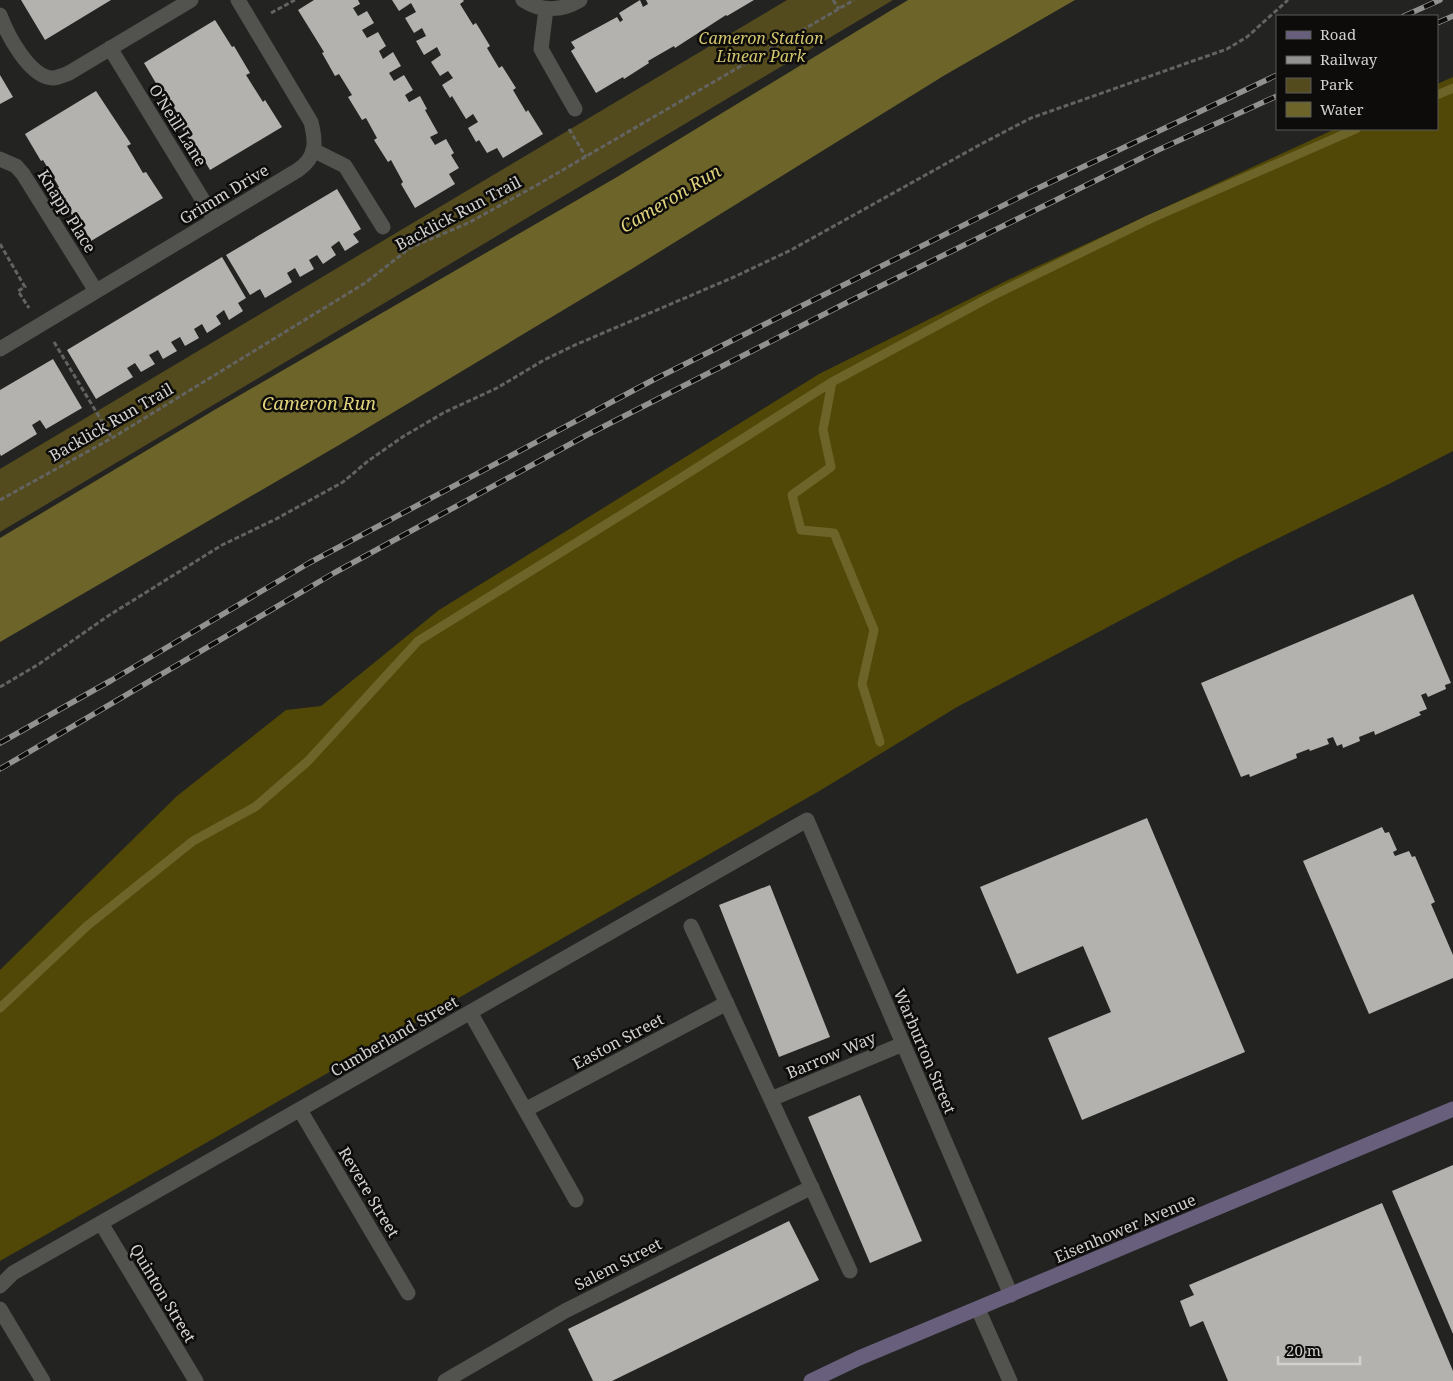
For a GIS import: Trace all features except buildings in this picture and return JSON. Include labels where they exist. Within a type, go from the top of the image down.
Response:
[{"type":"main road","name":"Eisenhower Avenue","points":[[811,1381],[859,1358],[1453,1109]]},
{"type":"street","points":[[0,15],[24,58],[36,72],[53,78],[69,73],[191,0]]},
{"type":"street","points":[[238,0],[306,111],[314,133],[315,142],[313,150],[345,166],[383,227]]},
{"type":"street","points":[[523,0],[531,5],[546,9],[560,8],[580,0]]},
{"type":"street","points":[[546,9],[541,50],[575,108]]},
{"type":"street","name":"O'Neill Lane","points":[[110,48],[216,220]]},
{"type":"street","name":"Grimm Drive","points":[[0,349],[304,166],[308,163],[313,150]]},
{"type":"street","name":"Knapp Place","points":[[0,159],[16,166],[23,174],[96,291]]},
{"type":"street","name":"Cumberland Street","points":[[0,1286],[13,1273],[807,820]]},
{"type":"street","name":"Warburton Street","points":[[807,820],[1011,1295]]},
{"type":"street","points":[[691,926],[850,1271]]},
{"type":"street","name":"Easton Street","points":[[526,1110],[727,1003]]},
{"type":"street","points":[[470,1012],[576,1200]]},
{"type":"street","name":"Barrow Way","points":[[771,1099],[904,1044]]},
{"type":"street","name":"Revere Street","points":[[300,1110],[408,1293]]},
{"type":"street","name":"Salem Street","points":[[445,1381],[565,1311],[812,1187]]},
{"type":"street","name":"Quinton Street","points":[[100,1223],[196,1381]]},
{"type":"street","points":[[0,1309],[43,1381]]},
{"type":"street","points":[[978,1309],[1010,1381]]},
{"type":"path","points":[[252,24],[295,0]]},
{"type":"path","points":[[833,0],[839,10]]},
{"type":"path","name":"Backlick Run Trail","points":[[0,500],[112,438],[365,284],[410,248],[470,222],[586,157],[854,0]]},
{"type":"path","points":[[0,687],[39,664],[108,616],[222,545],[276,519],[343,482],[368,461],[404,436],[445,412],[497,388],[544,360],[576,345],[734,278],[791,250],[1031,118],[1227,49],[1247,37],[1288,0]]},
{"type":"path","points":[[567,125],[586,157]]},
{"type":"path","points":[[0,244],[25,286],[18,291],[112,438]]},
{"type":"green space","name":"Cameron Station Linear Park","points":[[787,0],[893,0],[0,532],[0,469]]},
{"type":"shaded area","points":[[1453,77],[1453,451],[1238,558],[957,707],[821,790],[0,1261],[0,970],[177,796],[286,710],[321,706],[439,610],[819,374],[1008,280],[1333,130],[1438,130],[1438,84]]},
{"type":"water","name":"Cameron Run","points":[[908,0],[1075,0],[945,75],[630,270],[339,445],[0,642],[0,538],[216,409],[617,177]]},
{"type":"waterway","points":[[1438,95],[1453,88]]},
{"type":"waterway","points":[[0,1008],[87,926],[193,841],[255,807],[308,761],[418,641],[832,382],[992,296],[1150,219],[1354,130]]},
{"type":"waterway","points":[[832,382],[823,430],[831,467],[792,495],[801,530],[834,533],[874,630],[862,684],[880,742]]},
{"type":"railway","points":[[1406,15],[1440,0]]},
{"type":"railway","points":[[1438,23],[1453,16]]},
{"type":"railway","points":[[0,743],[112,680],[309,563],[653,380],[1032,191],[1276,75]]},
{"type":"railway","points":[[0,769],[334,573],[585,436],[848,302],[1158,150],[1276,96]]}]
